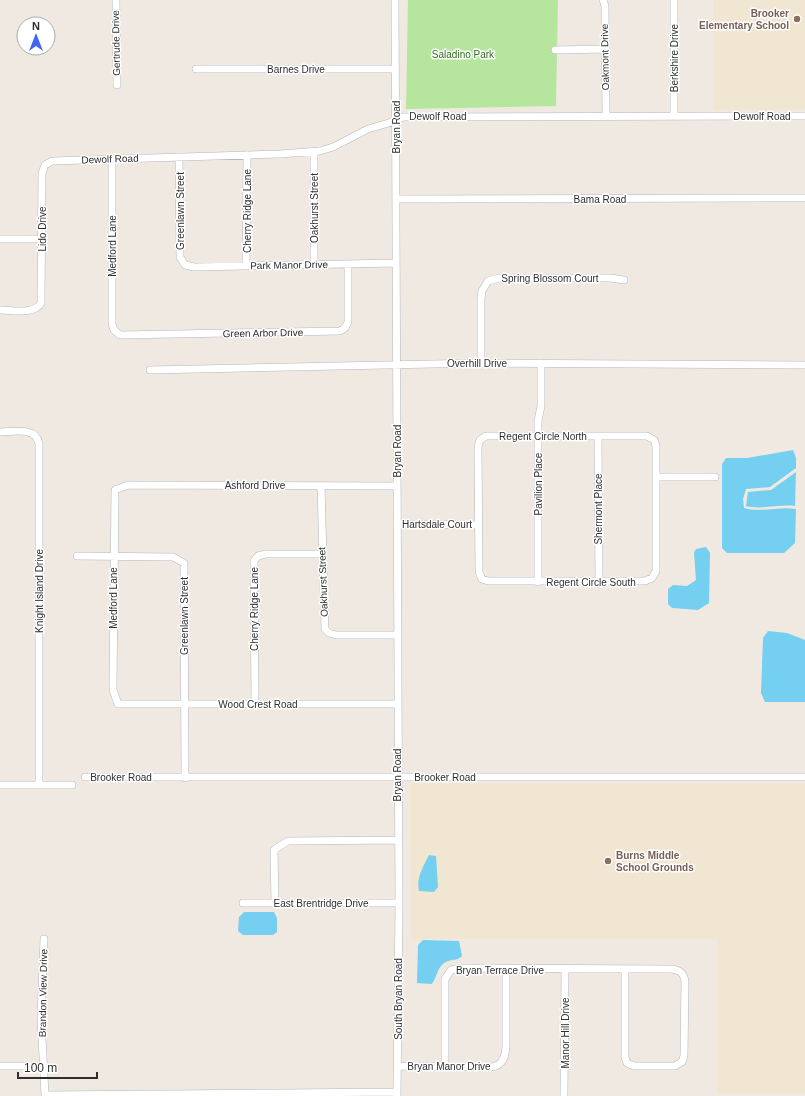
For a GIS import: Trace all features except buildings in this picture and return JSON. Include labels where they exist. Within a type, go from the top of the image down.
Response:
[{"type":"street","name":"Gertrude Drive","points":[[116,0],[117,85]]},
{"type":"street","name":"Bryan Road","points":[[395,0],[399,903]]},
{"type":"street","name":"Oakmont Drive","points":[[603,0],[605,6],[606,115]]},
{"type":"street","name":"Berkshire Drive","points":[[674,0],[674,116]]},
{"type":"street","points":[[555,50],[606,49]]},
{"type":"street","name":"Barnes Drive","points":[[196,69],[396,69]]},
{"type":"street","name":"Dewolf Road","points":[[56,160],[314,152],[329,149],[368,129],[396,121],[403,116],[805,116]]},
{"type":"street","name":"Oakhurst Street","points":[[314,152],[314,265]]},
{"type":"street","name":"Cherry Ridge Lane","points":[[246,266],[247,155]]},
{"type":"street","name":"Greenlawn Street","points":[[180,157],[180,257],[183,264]]},
{"type":"street","name":"Medford Lane","points":[[112,159],[112,324],[116,332]]},
{"type":"street","name":"Lido Drive","points":[[0,310],[31,310],[39,306],[42,299],[43,170],[48,162],[56,160]]},
{"type":"street","name":"Bama Road","points":[[396,199],[805,198]]},
{"type":"street","points":[[0,239],[42,239]]},
{"type":"street","name":"Park Manor Drive","points":[[183,264],[191,267],[396,263]]},
{"type":"street","name":"Green Arbor Drive","points":[[116,332],[126,335],[340,331],[348,322],[348,264]]},
{"type":"street","name":"Spring Blossom Court","points":[[481,363],[481,295],[488,281],[499,278],[610,278],[624,280]]},
{"type":"street","name":"Overhill Drive","points":[[150,370],[481,363],[805,365]]},
{"type":"street","name":"Pavilion Place","points":[[538,582],[538,421],[541,406],[541,363]]},
{"type":"street","name":"Knight Island Drive","points":[[0,432],[29,432],[37,436],[40,444],[40,785]]},
{"type":"street","name":"Regent Circle North","points":[[478,524],[478,447],[480,440],[486,436],[647,436],[651,437],[656,446],[656,476]]},
{"type":"street","name":"Shermont Place","points":[[598,436],[599,582]]},
{"type":"street","points":[[656,476],[715,477]]},
{"type":"street","name":"Regent Circle South","points":[[478,524],[479,572],[482,579],[488,582],[645,582],[655,575],[656,476]]},
{"type":"street","name":"Ashford Drive","points":[[115,490],[128,485],[396,486]]},
{"type":"street","name":"Oakhurst Street","points":[[321,486],[322,554],[325,625],[327,631],[336,635],[397,635]]},
{"type":"street","name":"Medford Lane","points":[[115,490],[113,556],[113,690],[118,704]]},
{"type":"street","name":"Hartsdale Court","points":[[397,524],[478,524]]},
{"type":"street","name":"Cherry Ridge Lane","points":[[255,704],[254,561],[258,556],[266,554],[322,554]]},
{"type":"street","name":"Greenlawn Street","points":[[77,556],[172,557],[184,563],[185,778]]},
{"type":"street","name":"Wood Crest Road","points":[[118,704],[397,704]]},
{"type":"street","name":"Brooker Road","points":[[85,777],[805,777]]},
{"type":"street","points":[[0,785],[72,785]]},
{"type":"street","points":[[275,903],[274,850],[288,842],[398,840]]},
{"type":"street","name":"East Brentridge Drive","points":[[243,903],[399,903]]},
{"type":"street","name":"South Bryan Road","points":[[397,1094],[399,903]]},
{"type":"street","name":"Brandon View Drive","points":[[44,939],[42,1011],[45,1095]]},
{"type":"street","name":"Bryan Terrace Drive","points":[[445,1067],[446,975],[454,969],[506,970],[565,969],[625,969],[671,969],[679,970],[684,975],[685,982],[684,1056],[682,1062],[675,1066],[634,1066],[627,1063],[625,1057],[625,969]]},
{"type":"street","name":"Manor Hill Drive","points":[[564,1096],[565,969]]},
{"type":"street","name":"Bryan Manor Drive","points":[[398,1066],[494,1066],[504,1060],[506,1047],[506,970]]},
{"type":"street","points":[[0,1066],[44,1066]]},
{"type":"street","points":[[45,1095],[397,1094]]},
{"type":"shaded area","points":[[713,0],[805,0],[805,110],[714,110]]},
{"type":"shaded area","name":"Burns Middle School Grounds","points":[[410,783],[805,783],[805,1093],[717,1093],[717,939],[411,939]]},
{"type":"green space","name":"Saladino Park","points":[[408,0],[558,0],[556,106],[406,109]]},
{"type":"water","points":[[793,450],[796,458],[796,468],[770,487],[746,489],[743,499],[744,508],[757,510],[783,508],[796,509],[795,543],[784,553],[727,553],[722,548],[722,464],[726,458],[747,458]]},
{"type":"water","points":[[796,472],[795,506],[746,506],[748,492],[771,490]]},
{"type":"water","points":[[706,547],[710,553],[709,603],[698,610],[672,608],[668,604],[668,589],[673,585],[687,586],[696,580],[694,553],[696,549]]},
{"type":"water","points":[[768,631],[787,633],[805,640],[805,702],[765,702],[761,693],[763,638]]},
{"type":"water","points":[[429,855],[436,856],[438,887],[434,892],[419,891],[419,877]]},
{"type":"water","points":[[244,912],[274,912],[277,918],[277,932],[273,935],[243,935],[238,931],[239,917]]},
{"type":"water","points":[[423,940],[459,941],[462,956],[442,965],[432,984],[417,983],[418,945]]},
{"type":"place","name":"Brooker Elementary School","points":[[797,19]]},
{"type":"place","name":"Burns Middle School Grounds","points":[[608,861]]}]
